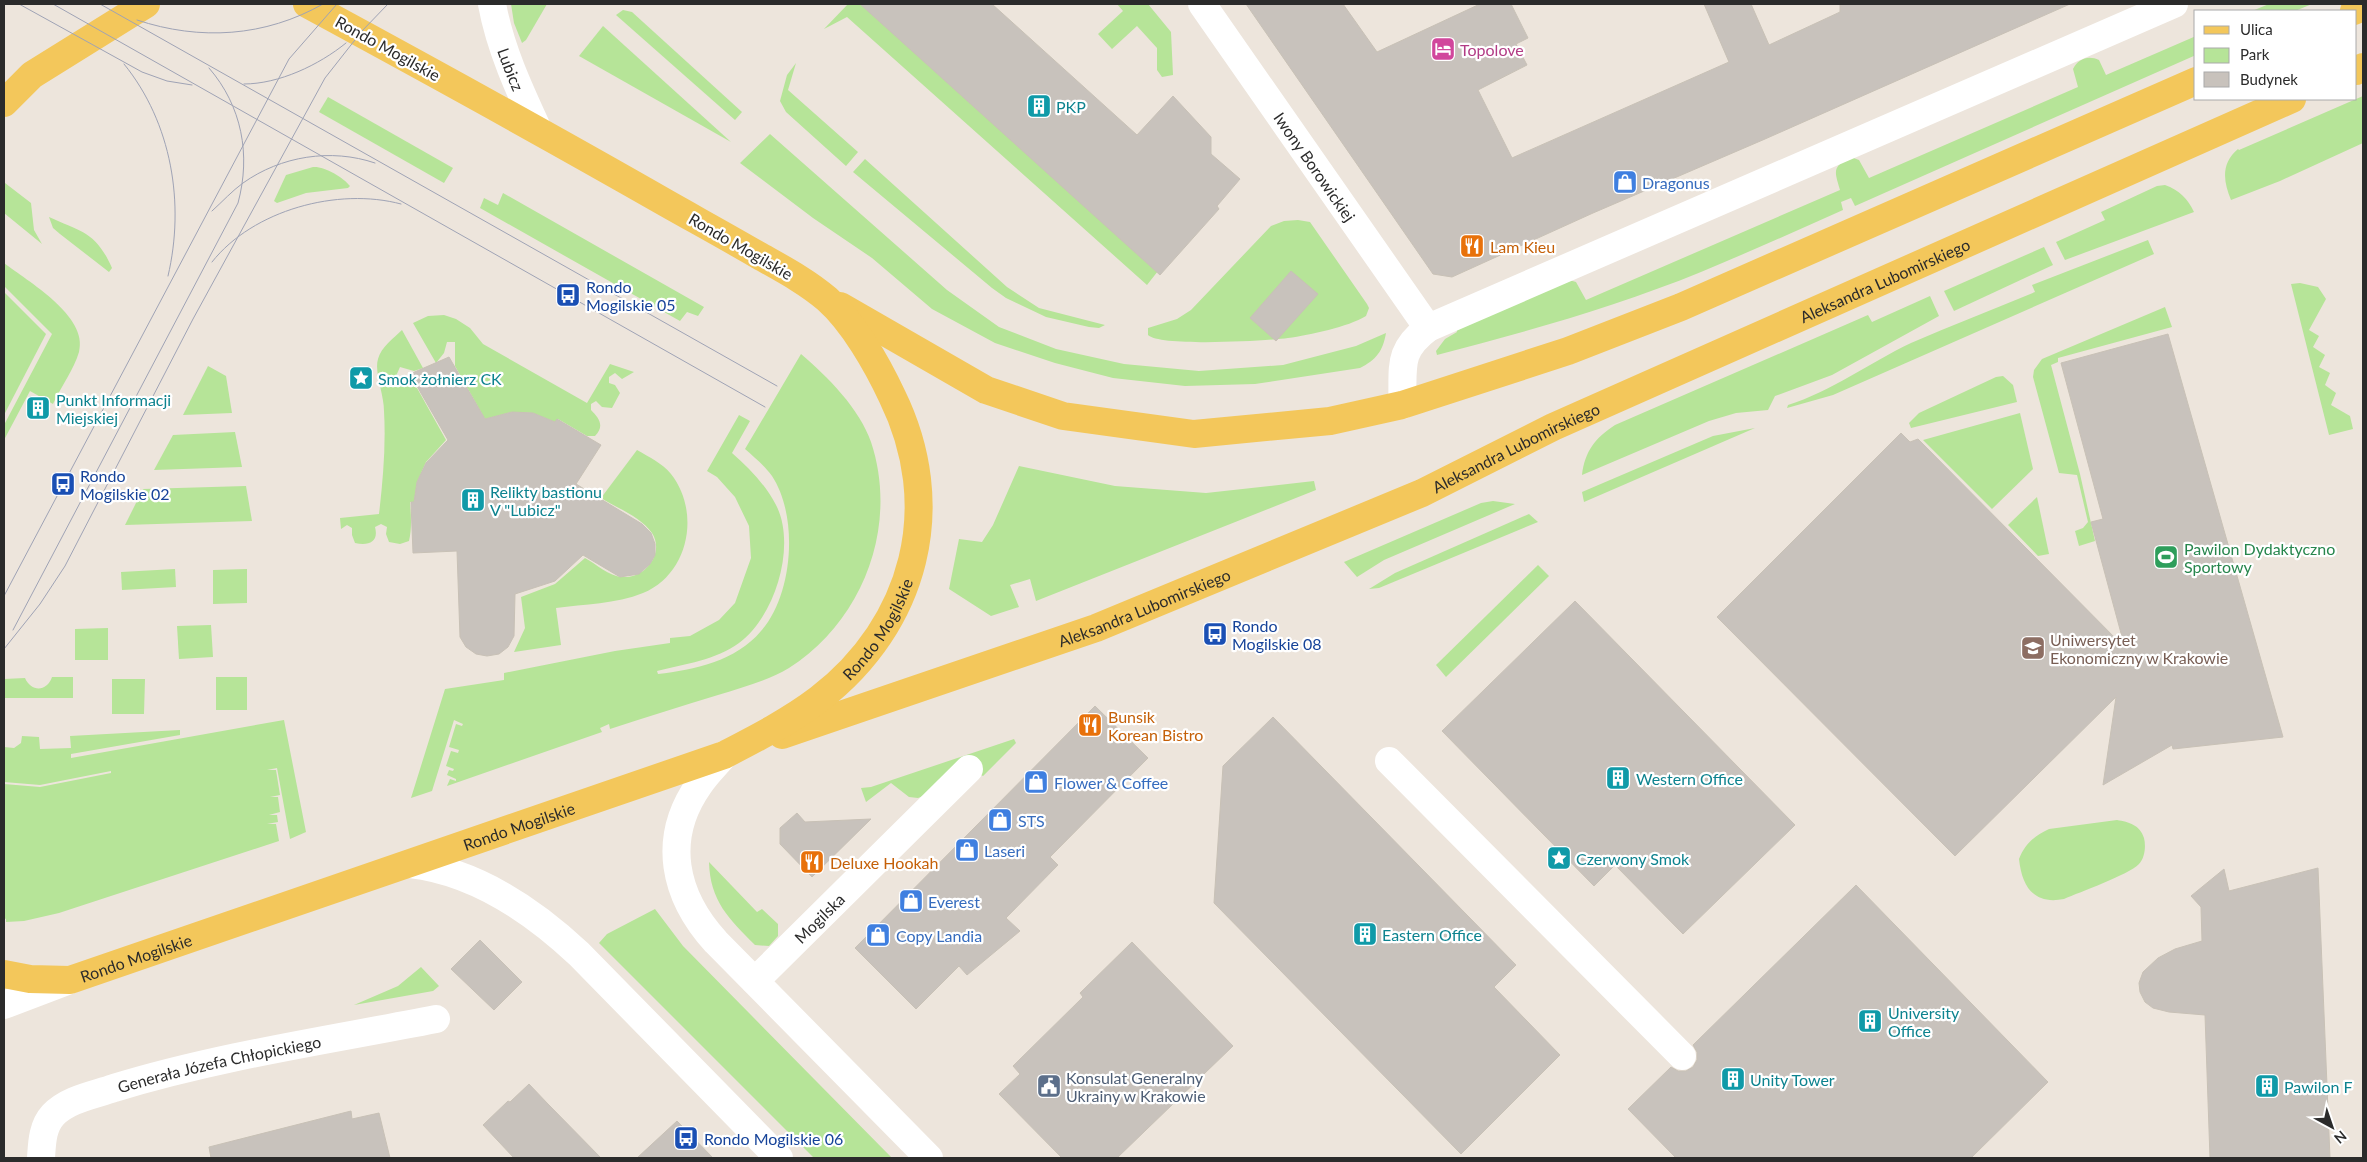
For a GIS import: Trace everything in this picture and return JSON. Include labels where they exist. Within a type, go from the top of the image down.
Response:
[{"type":"main road","points":[[4,102],[32,75],[146,4]]},
{"type":"main road","name":"Rondo Mogilskie","points":[[4,974],[30,979],[70,980],[724,756],[790,719],[820,698],[844,677],[891,617],[907,580],[916,551],[919,503],[914,458],[907,433],[899,410],[876,364],[846,322],[827,300],[785,270],[538,130],[379,45],[310,5]]},
{"type":"main road","points":[[827,300],[986,390],[1063,416],[1194,434],[1330,420],[1402,405],[1568,351],[1681,308],[2194,82]]},
{"type":"main road","name":"Aleksandra Lubomirskiego","points":[[724,756],[1096,628],[1245,568],[1422,493],[1553,427],[2290,100]]},
{"type":"street","name":"Lubicz","points":[[492,4],[496,28],[510,68],[538,130]]},
{"type":"street","name":"Iwony Borowickiej","points":[[1202,4],[1428,328]]},
{"type":"street","points":[[1402,405],[1404,355],[1410,344],[1428,328],[2174,4]]},
{"type":"street","points":[[724,756],[698,786],[681,823],[676,862],[683,891],[699,923],[929,1158]]},
{"type":"street","points":[[1389,761],[1682,1056]]},
{"type":"street","name":"Mogilska","points":[[755,981],[969,769]]},
{"type":"street","points":[[410,864],[433,866],[449,872],[501,896],[545,924],[579,954],[779,1158]]},
{"type":"street","points":[[4,1005],[70,980]]},
{"type":"street","name":"Generała Józefa Chłopickiego","points":[[41,1158],[45,1127],[52,1116],[64,1106],[79,1099],[171,1071],[436,1019]]},
{"type":"green space","points":[[511,4],[547,4],[526,40],[522,43],[514,23]]},
{"type":"green space","points":[[848,4],[862,4],[1158,271],[1147,285],[847,17],[824,29]]},
{"type":"green space","points":[[1117,4],[1148,4],[1171,32],[1173,75],[1162,77],[1157,70],[1157,48],[1137,26],[1112,49],[1098,34],[1123,11]]},
{"type":"green space","points":[[2269,4],[2312,4],[2297,10],[2254,10]]},
{"type":"green space","points":[[623,10],[632,12],[742,112],[735,120],[616,15]]},
{"type":"green space","points":[[603,26],[731,142],[579,56]]},
{"type":"green space","points":[[2194,37],[2194,56],[1855,206],[1851,198],[1841,202],[1843,210],[1719,264],[1669,285],[1603,308],[1437,355],[1436,351],[1445,339],[1457,332],[1456,328],[1569,280],[1576,282],[1586,300],[1840,190],[1836,174],[1837,167],[1851,157],[1859,160],[1869,178],[2078,87],[2073,69],[2084,59],[2099,60],[2106,75]]},
{"type":"green space","points":[[796,63],[788,90],[858,152],[846,166],[786,112],[780,101],[787,75]]},
{"type":"green space","points":[[2363,96],[2363,143],[2280,181],[2231,200],[2226,186],[2225,173],[2232,154],[2238,149]]},
{"type":"green space","points":[[328,97],[453,168],[444,183],[319,112]]},
{"type":"green space","points":[[770,134],[947,290],[999,327],[1056,349],[1124,364],[1199,371],[1283,365],[1356,346],[1386,333],[1383,345],[1370,362],[1360,368],[1255,384],[1185,386],[1113,378],[1055,363],[995,343],[932,309],[872,258],[813,218],[740,163]]},
{"type":"green space","points":[[865,159],[1007,287],[1039,308],[1105,325],[1099,328],[1089,327],[1046,317],[1006,298],[853,172]]},
{"type":"green space","points":[[313,167],[322,168],[333,173],[350,186],[348,188],[306,193],[277,203],[274,201],[286,175]]},
{"type":"green space","points":[[5,183],[31,203],[34,230],[42,244],[4,213]]},
{"type":"green space","points":[[2165,185],[2183,195],[2194,212],[2065,260],[2056,242],[2105,220],[2101,212],[2157,186]]},
{"type":"green space","points":[[503,193],[704,307],[698,316],[687,312],[680,321],[480,208],[484,198],[498,205]]},
{"type":"green space","points":[[49,217],[79,230],[94,240],[112,268],[109,272],[53,228]]},
{"type":"green space","points":[[1298,220],[1310,222],[1367,304],[1369,308],[1366,316],[1349,324],[1328,330],[1297,337],[1276,339],[1238,342],[1192,342],[1157,339],[1148,335],[1148,328],[1177,319],[1191,310],[1271,226],[1284,221]]},
{"type":"green space","points":[[2148,240],[2154,254],[1833,395],[1787,408],[1788,405],[1835,385],[1911,343],[2035,292],[2032,285]]},
{"type":"green space","points":[[2044,247],[2053,265],[1954,311],[1944,291]]},
{"type":"green space","points":[[4,263],[54,301],[66,313],[75,325],[80,339],[77,358],[53,404],[30,391],[4,440],[4,425],[52,334],[4,286]]},
{"type":"green space","points":[[2300,283],[2318,287],[2326,299],[2309,330],[2319,336],[2313,347],[2325,355],[2319,367],[2330,373],[2325,385],[2336,393],[2331,405],[2350,416],[2353,429],[2329,435],[2291,284]]},
{"type":"green space","points":[[4,292],[46,334],[4,415]]},
{"type":"green space","points":[[1930,296],[1939,316],[1832,375],[1775,396],[1768,410],[1736,413],[1709,421],[1582,475],[1588,452],[1602,435],[1615,425],[1868,315],[1872,322]]},
{"type":"green space","points":[[2165,307],[2172,327],[2058,358],[2058,362],[2051,365],[2080,474],[2095,541],[2079,546],[2075,531],[2083,528],[2088,522],[2077,475],[2059,473],[2033,377],[2034,370],[2042,359]]},
{"type":"green space","points":[[444,315],[456,319],[470,328],[483,344],[587,403],[610,364],[634,372],[622,379],[615,373],[609,377],[609,383],[615,385],[620,393],[612,408],[602,407],[596,401],[591,404],[591,410],[600,422],[600,429],[595,436],[587,436],[558,419],[555,422],[533,413],[512,412],[485,419],[455,366],[455,342],[447,342],[444,353],[436,363],[413,323],[428,316]]},
{"type":"green space","points":[[402,330],[423,368],[414,371],[400,367],[396,376],[417,388],[446,440],[426,462],[417,482],[414,502],[410,502],[411,527],[409,541],[400,544],[389,542],[386,534],[387,527],[381,524],[375,527],[376,536],[372,542],[365,544],[355,543],[352,528],[347,525],[341,529],[340,518],[379,514],[384,462],[385,424],[384,404],[377,364],[382,351]]},
{"type":"green space","points":[[801,354],[832,383],[859,417],[871,442],[879,474],[880,506],[877,538],[868,569],[855,598],[837,625],[815,648],[789,668],[772,677],[610,729],[609,724],[600,728],[602,732],[447,786],[450,779],[456,781],[456,779],[447,775],[449,770],[453,771],[454,769],[446,766],[451,751],[458,753],[459,750],[449,747],[456,724],[462,726],[463,724],[454,720],[432,791],[411,798],[445,689],[504,680],[504,673],[615,651],[670,643],[670,638],[690,636],[719,620],[735,603],[751,558],[749,526],[735,497],[717,477],[707,471],[739,415],[750,421],[732,453],[762,483],[776,505],[782,521],[784,540],[779,579],[763,616],[752,631],[739,643],[720,654],[689,664],[657,671],[658,674],[700,667],[727,657],[751,641],[761,631],[772,616],[786,577],[789,534],[781,493],[772,476],[763,465],[745,449]]},
{"type":"green space","points":[[208,366],[226,376],[232,413],[183,415]]},
{"type":"green space","points":[[2003,376],[2013,385],[2017,402],[1911,428],[1909,423],[1919,413],[1996,377]]},
{"type":"green space","points":[[2020,413],[2033,469],[1992,509],[1923,440]]},
{"type":"green space","points":[[1755,428],[1584,502],[1582,492],[1713,436]]},
{"type":"green space","points":[[235,432],[242,467],[154,470],[173,435]]},
{"type":"green space","points":[[637,450],[655,460],[671,474],[680,489],[686,506],[686,541],[680,557],[671,572],[659,584],[633,597],[611,602],[556,608],[561,645],[514,652],[525,628],[521,597],[555,584],[585,558],[607,572],[622,577],[638,574],[650,563],[656,549],[652,533],[642,522],[601,498]]},
{"type":"green space","points":[[1019,466],[1115,486],[1206,493],[1314,481],[1316,490],[1036,601],[1030,579],[1010,585],[1019,607],[991,616],[949,589],[959,539],[982,542],[993,525]]},
{"type":"green space","points":[[246,486],[252,521],[125,525],[143,489]]},
{"type":"green space","points":[[2037,497],[2049,554],[2038,556],[2008,525]]},
{"type":"green space","points":[[1493,501],[1515,504],[1384,560],[1357,577],[1344,562],[1481,503]]},
{"type":"green space","points":[[1529,514],[1538,522],[1379,588],[1369,589],[1395,573]]},
{"type":"green space","points":[[1538,565],[1549,576],[1446,677],[1436,665]]},
{"type":"green space","points":[[175,569],[176,587],[122,590],[121,572]]},
{"type":"green space","points":[[247,569],[247,603],[213,604],[213,570]]},
{"type":"green space","points":[[211,625],[213,657],[179,659],[177,626]]},
{"type":"green space","points":[[108,628],[108,660],[75,660],[75,629]]},
{"type":"green space","points":[[52,677],[73,677],[73,698],[4,698],[4,679],[25,678],[31,686],[43,688],[50,682]]},
{"type":"green space","points":[[216,677],[247,677],[247,710],[216,710]]},
{"type":"green space","points":[[112,679],[145,679],[144,714],[112,714]]},
{"type":"green space","points":[[284,720],[306,832],[290,839],[277,768],[267,770],[276,770],[280,795],[270,797],[278,797],[280,812],[269,815],[277,815],[278,822],[267,824],[276,824],[279,841],[59,913],[24,921],[6,922],[4,918],[4,784],[40,787],[111,773],[111,771],[40,785],[4,782],[4,747],[14,748],[21,743],[22,736],[39,737],[40,749],[71,748],[70,736],[180,730],[180,735],[71,754],[71,758]]},
{"type":"green space","points":[[1014,739],[1016,743],[983,776],[979,774],[918,798],[909,797],[891,783],[866,802],[861,788],[871,787]]},
{"type":"green space","points":[[2117,820],[2137,827],[2144,838],[2144,855],[2139,864],[2115,878],[2064,899],[2045,899],[2031,892],[2023,878],[2019,859],[2024,849],[2034,838],[2049,829]]},
{"type":"green space","points":[[709,862],[757,912],[762,909],[778,924],[778,936],[769,946],[755,945],[729,918],[717,899],[713,888]]},
{"type":"green space","points":[[655,909],[683,946],[892,1158],[814,1158],[599,943],[607,934]]},
{"type":"green space","points":[[421,967],[439,986],[433,991],[354,1005],[398,986]]},
{"type":"building","name":"PKP","points":[[860,4],[992,4],[1137,135],[1173,96],[1211,137],[1211,154],[1240,179],[1217,206],[1219,209],[1160,275]]},
{"type":"building","points":[[1246,4],[1343,4],[1377,52],[1480,4],[1511,4],[1528,38],[1516,44],[1527,65],[1478,90],[1512,158],[1729,62],[1704,4],[1751,4],[1769,45],[1840,12],[1840,4],[2070,4],[1593,213],[1452,277],[1433,274]]},
{"type":"building","points":[[1291,271],[1318,294],[1276,341],[1250,318]]},
{"type":"building","points":[[2168,334],[2283,737],[2173,749],[2172,745],[2103,785],[2116,697],[1955,856],[1717,617],[1901,433],[1910,442],[1918,439],[2125,648],[2091,522],[2103,519],[2061,363]]},
{"type":"building","name":"Relikty bastionu V \"Lubicz\"","points":[[449,357],[485,419],[512,412],[533,413],[555,422],[557,419],[601,445],[576,484],[642,524],[651,533],[655,544],[655,555],[650,564],[639,574],[620,577],[583,555],[555,581],[515,594],[514,636],[508,647],[499,654],[487,656],[476,654],[466,647],[460,637],[457,551],[413,553],[411,502],[414,502],[417,482],[426,463],[448,440],[410,374]]},
{"type":"building","name":"Western Office","points":[[1575,601],[1795,825],[1683,934],[1615,865],[1594,886],[1442,731]]},
{"type":"building","points":[[1095,706],[1148,758],[1050,857],[1058,865],[1006,918],[1020,931],[967,975],[959,966],[916,1009],[855,948]]},
{"type":"building","name":"Eastern Office","points":[[1273,717],[1516,965],[1494,987],[1560,1055],[1461,1154],[1214,903],[1223,766]]},
{"type":"building","name":"Deluxe Hookah","points":[[797,813],[805,822],[871,819],[812,877],[780,844],[780,828]]},
{"type":"building","name":"Pawilon F","points":[[2318,868],[2330,1158],[2210,1158],[2205,1015],[2169,1012],[2153,1008],[2145,1002],[2140,992],[2139,983],[2143,972],[2158,958],[2175,949],[2202,941],[2201,907],[2191,896],[2224,869],[2229,891]]},
{"type":"building","name":"University Office","points":[[1856,885],[2048,1082],[1971,1158],[1676,1158],[1628,1109],[1671,1067],[1678,1071],[1686,1071],[1693,1067],[1697,1060],[1697,1052],[1693,1045]]},
{"type":"building","points":[[480,940],[522,982],[494,1010],[451,969]]},
{"type":"building","points":[[1132,942],[1233,1046],[1117,1158],[1062,1158],[999,1094],[1020,1074],[1013,1066],[1083,997],[1080,993]]},
{"type":"building","points":[[529,1084],[601,1158],[514,1158],[483,1125]]},
{"type":"building","points":[[351,1111],[352,1119],[379,1113],[390,1158],[211,1158],[209,1147]]},
{"type":"building","points":[[677,1121],[713,1158],[637,1158]]},
{"type":"tram line","points":[[19,4],[142,72],[167,81],[192,85]]},
{"type":"tram line","points":[[53,4],[765,407]]},
{"type":"tram line","points":[[100,4],[777,386]]},
{"type":"tram line","points":[[137,20],[184,31],[232,32],[278,23],[301,15],[323,4]]},
{"type":"tram line","points":[[4,596],[289,59],[337,4]]},
{"type":"tram line","points":[[4,649],[40,604],[65,566],[193,319],[325,78],[362,31],[388,4]]},
{"type":"tram line","points":[[244,84],[271,81],[298,72],[324,59],[346,43]]},
{"type":"tram line","points":[[124,64],[154,112],[170,165],[175,221],[173,249],[168,276]]},
{"type":"tram line","points":[[13,630],[238,203],[244,167],[241,132],[229,98],[209,68]]},
{"type":"tram line","points":[[212,211],[243,183],[273,166],[307,157],[324,156],[358,158],[375,163]]},
{"type":"tram line","points":[[212,262],[229,244],[250,229],[273,216],[298,207],[324,201],[351,199],[376,199],[401,204]]},
{"type":"place","name":"Topolove","points":[[1443,49]]},
{"type":"place","name":"PKP","points":[[1039,106]]},
{"type":"place","name":"Dragonus","points":[[1625,182]]},
{"type":"place","name":"Lam Kieu","points":[[1472,246]]},
{"type":"place","name":"Rondo Mogilskie 05","points":[[568,295]]},
{"type":"place","name":"Smok żołnierz CK","points":[[361,378]]},
{"type":"place","name":"Punkt Informacji Miejskiej","points":[[38,408]]},
{"type":"place","name":"Rondo Mogilskie 02","points":[[63,484]]},
{"type":"place","name":"Relikty bastionu V \"Lubicz\"","points":[[473,500]]},
{"type":"place","name":"Pawilon Dydaktyczno Sportowy","points":[[2166,557]]},
{"type":"place","name":"Rondo Mogilskie 08","points":[[1215,634]]},
{"type":"place","name":"Uniwersytet Ekonomiczny w Krakowie","points":[[2033,648]]},
{"type":"place","name":"Bunsik Korean Bistro","points":[[1090,725]]},
{"type":"place","name":"Western Office","points":[[1618,778]]},
{"type":"place","name":"Flower & Coffee","points":[[1036,782]]},
{"type":"place","name":"STS","points":[[1000,820]]},
{"type":"place","name":"Laseri","points":[[967,850]]},
{"type":"place","name":"Czerwony Smok","points":[[1559,858]]},
{"type":"place","name":"Deluxe Hookah","points":[[812,862]]},
{"type":"place","name":"Everest","points":[[911,901]]},
{"type":"place","name":"Eastern Office","points":[[1365,934]]},
{"type":"place","name":"Copy Landia","points":[[878,935]]},
{"type":"place","name":"University Office","points":[[1870,1021]]},
{"type":"place","name":"Unity Tower","points":[[1733,1079]]},
{"type":"place","name":"Konsulat Generalny Ukrainy w Krakowie","points":[[1049,1086]]},
{"type":"place","name":"Pawilon F","points":[[2267,1086]]},
{"type":"place","name":"Rondo Mogilskie 06","points":[[686,1138]]}]
